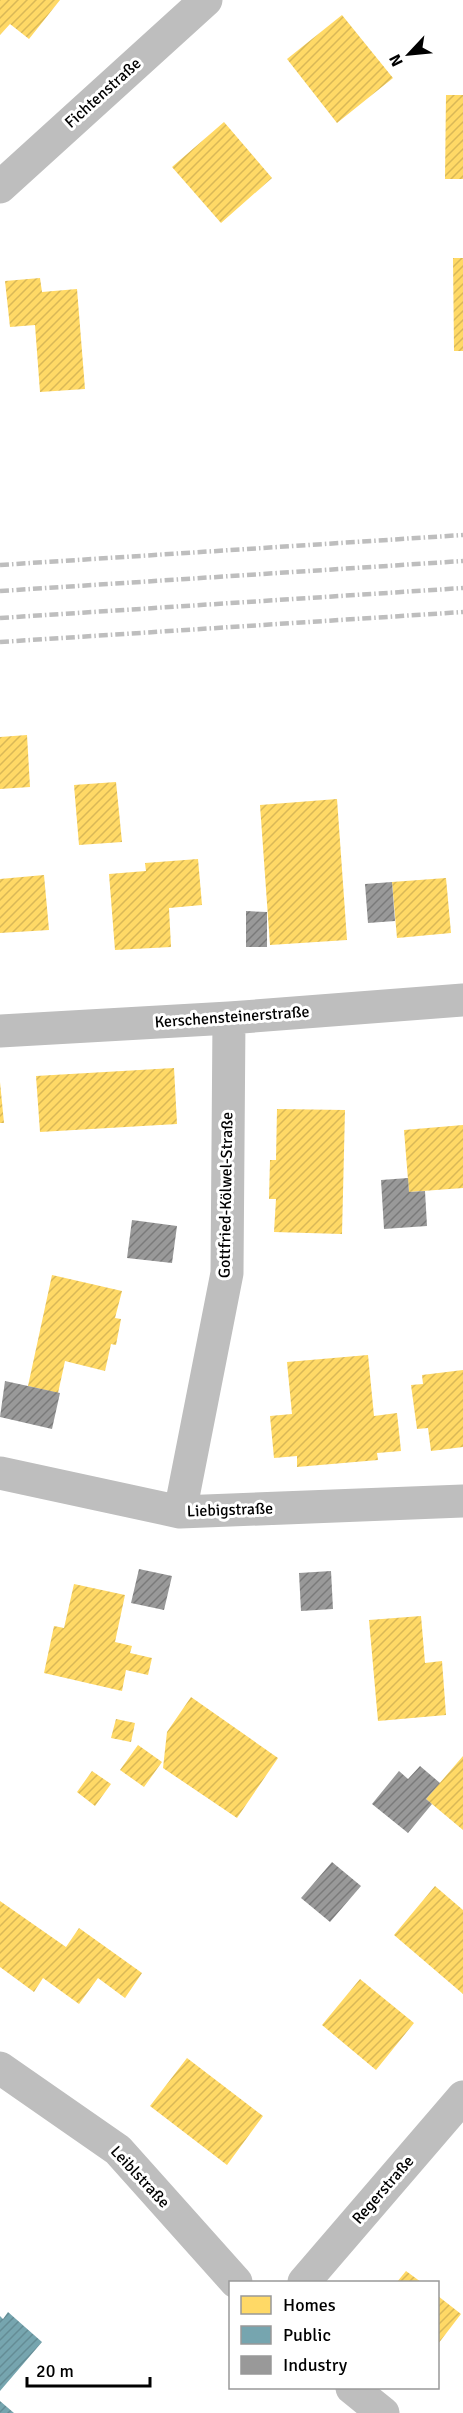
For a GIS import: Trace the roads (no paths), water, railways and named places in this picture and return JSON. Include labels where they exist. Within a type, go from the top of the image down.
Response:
[{"type":"street","name":"Fichtenstraße","points":[[0,187],[206,0]]},
{"type":"street","name":"Kerschensteinerstraße","points":[[0,1031],[229,1018],[463,1000]]},
{"type":"street","name":"Gottfried-Kölwel-Straße","points":[[180,1512],[227,1273],[229,1018]]},
{"type":"street","name":"Liebigstraße","points":[[0,1473],[180,1512],[463,1501]]},
{"type":"street","name":"Leiblstraße","points":[[0,2068],[118,2150],[234,2281]]},
{"type":"street","name":"Regerstraße","points":[[306,2281],[463,2097]]},
{"type":"street","points":[[353,2389],[383,2413]]},
{"type":"railway","points":[[0,565],[463,535]]},
{"type":"railway","points":[[0,591],[463,561]]},
{"type":"railway","points":[[0,618],[463,588]]},
{"type":"railway","points":[[0,642],[463,612]]}]
